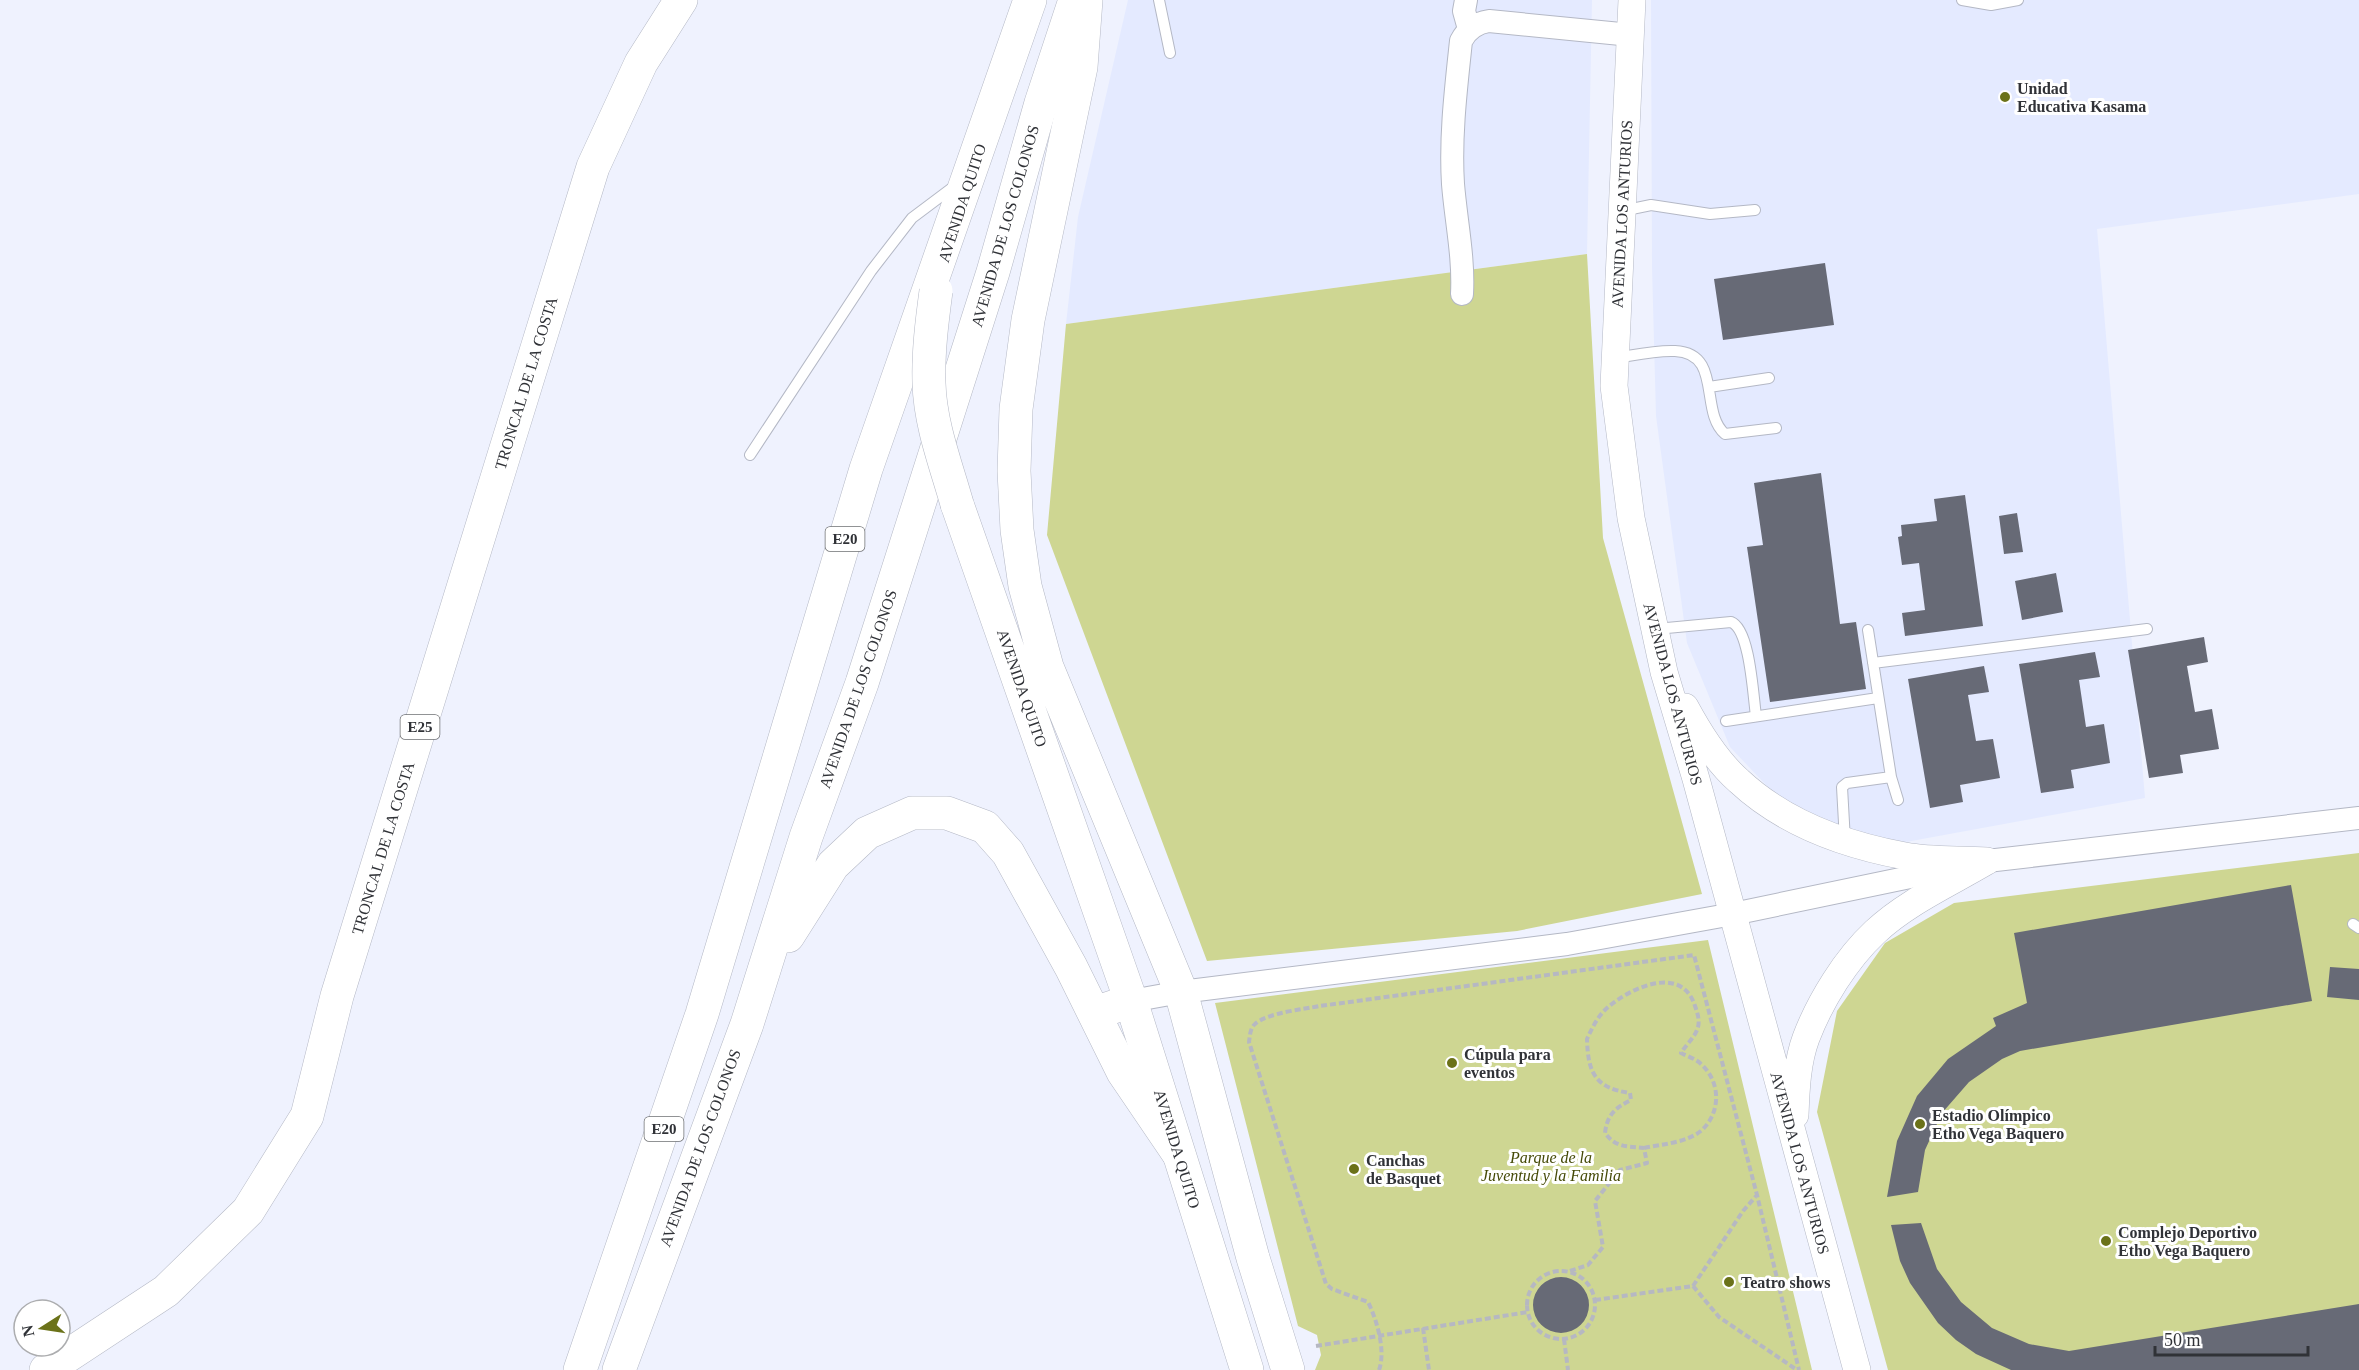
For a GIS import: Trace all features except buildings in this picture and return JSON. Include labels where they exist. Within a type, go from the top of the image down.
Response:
[{"type":"main road","name":"TRONCAL DE LA COSTA","points":[[46,1370],[166,1291],[240,1219],[248,1211],[307,1116],[337,996],[592,167],[641,63],[681,0]]},
{"type":"main road","name":"AVENIDA QUITO","points":[[1030,0],[965,187],[936,291],[930,336],[929,384],[934,420],[957,504],[1131,1001],[1246,1370]]},
{"type":"main road","name":"AVENIDA DE LOS COLONOS","points":[[619,1370],[747,1024],[806,837],[862,682],[993,272],[1041,103],[1075,0]]},
{"type":"main road","name":"AVENIDA QUITO","points":[[1086,0],[1081,67],[1026,331],[1016,409],[1014,471],[1017,530],[1025,586],[1047,667],[1181,992],[1253,1258],[1288,1370]]},
{"type":"main road","name":"E20","points":[[580,1370],[702,1014],[866,469],[965,187]]},
{"type":"main road","points":[[747,1024],[793,926],[833,864],[867,833],[912,813],[947,813],[985,827],[1008,853],[1095,1013],[1123,1072],[1178,1153]]},
{"type":"main road","points":[[1095,1013],[1131,1001]]},
{"type":"street","points":[[1466,0],[1464,11],[1469,30]]},
{"type":"street","name":"AVENIDA LOS ANTURIOS","points":[[1632,0],[1614,387],[1631,518],[1664,672],[1733,914],[1857,1370]]},
{"type":"street","points":[[1462,294],[1462,258],[1453,182],[1454,111],[1461,41],[1469,30],[1489,21],[1631,35]]},
{"type":"street","points":[[1664,672],[1698,731],[1738,781],[1787,817],[1845,841],[1906,856],[1987,861]]},
{"type":"street","points":[[1131,1001],[1181,992],[1568,944],[1733,914],[1987,861],[2359,818]]},
{"type":"street","points":[[1794,1142],[1797,1082],[1805,1040],[1820,1007],[1846,967],[1875,932],[1915,903],[1987,861]]},
{"type":"lane","points":[[1159,0],[1170,53]]},
{"type":"lane","points":[[1962,0],[1991,5],[2018,0]]},
{"type":"lane","points":[[750,455],[871,271],[912,218],[938,196],[965,187]]},
{"type":"lane","points":[[1622,211],[1651,205],[1710,214],[1755,210]]},
{"type":"lane","points":[[1616,358],[1668,351],[1686,352],[1701,363],[1708,379],[1712,415],[1725,434],[1776,428]]},
{"type":"lane","points":[[1709,387],[1769,378]]},
{"type":"lane","points":[[1654,630],[1731,622],[1737,624],[1744,637],[1756,716]]},
{"type":"lane","points":[[1868,630],[1891,777],[1898,800]]},
{"type":"lane","points":[[1873,663],[2147,630]]},
{"type":"lane","points":[[1726,721],[1878,698]]},
{"type":"lane","points":[[1845,841],[1842,787],[1847,783],[1891,777]]},
{"type":"path","points":[[1379,1370],[1382,1358],[1373,1312],[1368,1302],[1332,1289],[1326,1284],[1249,1042],[1250,1033],[1255,1024],[1270,1017],[1320,1005],[1694,954],[1757,1195],[1798,1370]]},
{"type":"path","points":[[1664,981],[1678,984],[1689,992],[1698,1013],[1696,1032],[1681,1053],[1700,1063],[1711,1076],[1716,1093],[1714,1113],[1701,1131],[1678,1141],[1644,1149],[1621,1147],[1612,1142],[1605,1132],[1607,1119],[1613,1110],[1631,1100],[1630,1093],[1602,1086],[1593,1075],[1587,1039],[1607,1008],[1648,985],[1664,981]]},
{"type":"path","points":[[1570,1271],[1588,1282],[1595,1300],[1593,1318],[1586,1329],[1576,1336],[1564,1339],[1543,1334],[1535,1327],[1528,1312],[1528,1295],[1535,1282],[1546,1273],[1560,1270],[1570,1271],[1588,1266],[1603,1247],[1595,1201],[1620,1170],[1647,1163],[1644,1149]]},
{"type":"path","points":[[1595,1300],[1693,1286],[1743,1211],[1757,1195]]},
{"type":"path","points":[[1693,1286],[1719,1317],[1798,1370]]},
{"type":"path","points":[[1316,1346],[1528,1312]]},
{"type":"path","points":[[1422,1328],[1429,1370]]},
{"type":"path","points":[[1564,1339],[1568,1370]]},
{"type":"shaded area","points":[[1128,0],[1592,0],[1587,254],[1066,324],[1078,217]]},
{"type":"shaded area","points":[[1651,0],[2359,0],[2359,194],[2097,229],[2145,798],[1895,844],[1832,832],[1783,803],[1730,747],[1687,643],[1656,416],[1652,267]]},
{"type":"green space","points":[[1587,254],[1603,538],[1702,894],[1517,931],[1207,961],[1047,535],[1066,324]]},
{"type":"green space","name":"Complejo Deportivo Etho Vega Baquero","points":[[2359,853],[2359,1370],[1888,1370],[1817,1112],[1837,1011],[1885,943],[1954,903]]},
{"type":"green space","name":"Parque de la Juventud y la Familia","points":[[1708,940],[1812,1370],[1315,1370],[1321,1355],[1317,1335],[1298,1326],[1215,1003]]},
{"type":"place","name":"Unidad Educativa Kasama","points":[[2005,97]]},
{"type":"place","name":"Cúpula para eventos","points":[[1452,1063]]},
{"type":"place","name":"Estadio Olímpico Etho Vega Baquero","points":[[1920,1124]]},
{"type":"place","name":"Canchas de Basquet","points":[[1354,1169]]},
{"type":"place","name":"Complejo Deportivo Etho Vega Baquero","points":[[2106,1241]]},
{"type":"place","name":"Teatro shows","points":[[1729,1282]]}]
